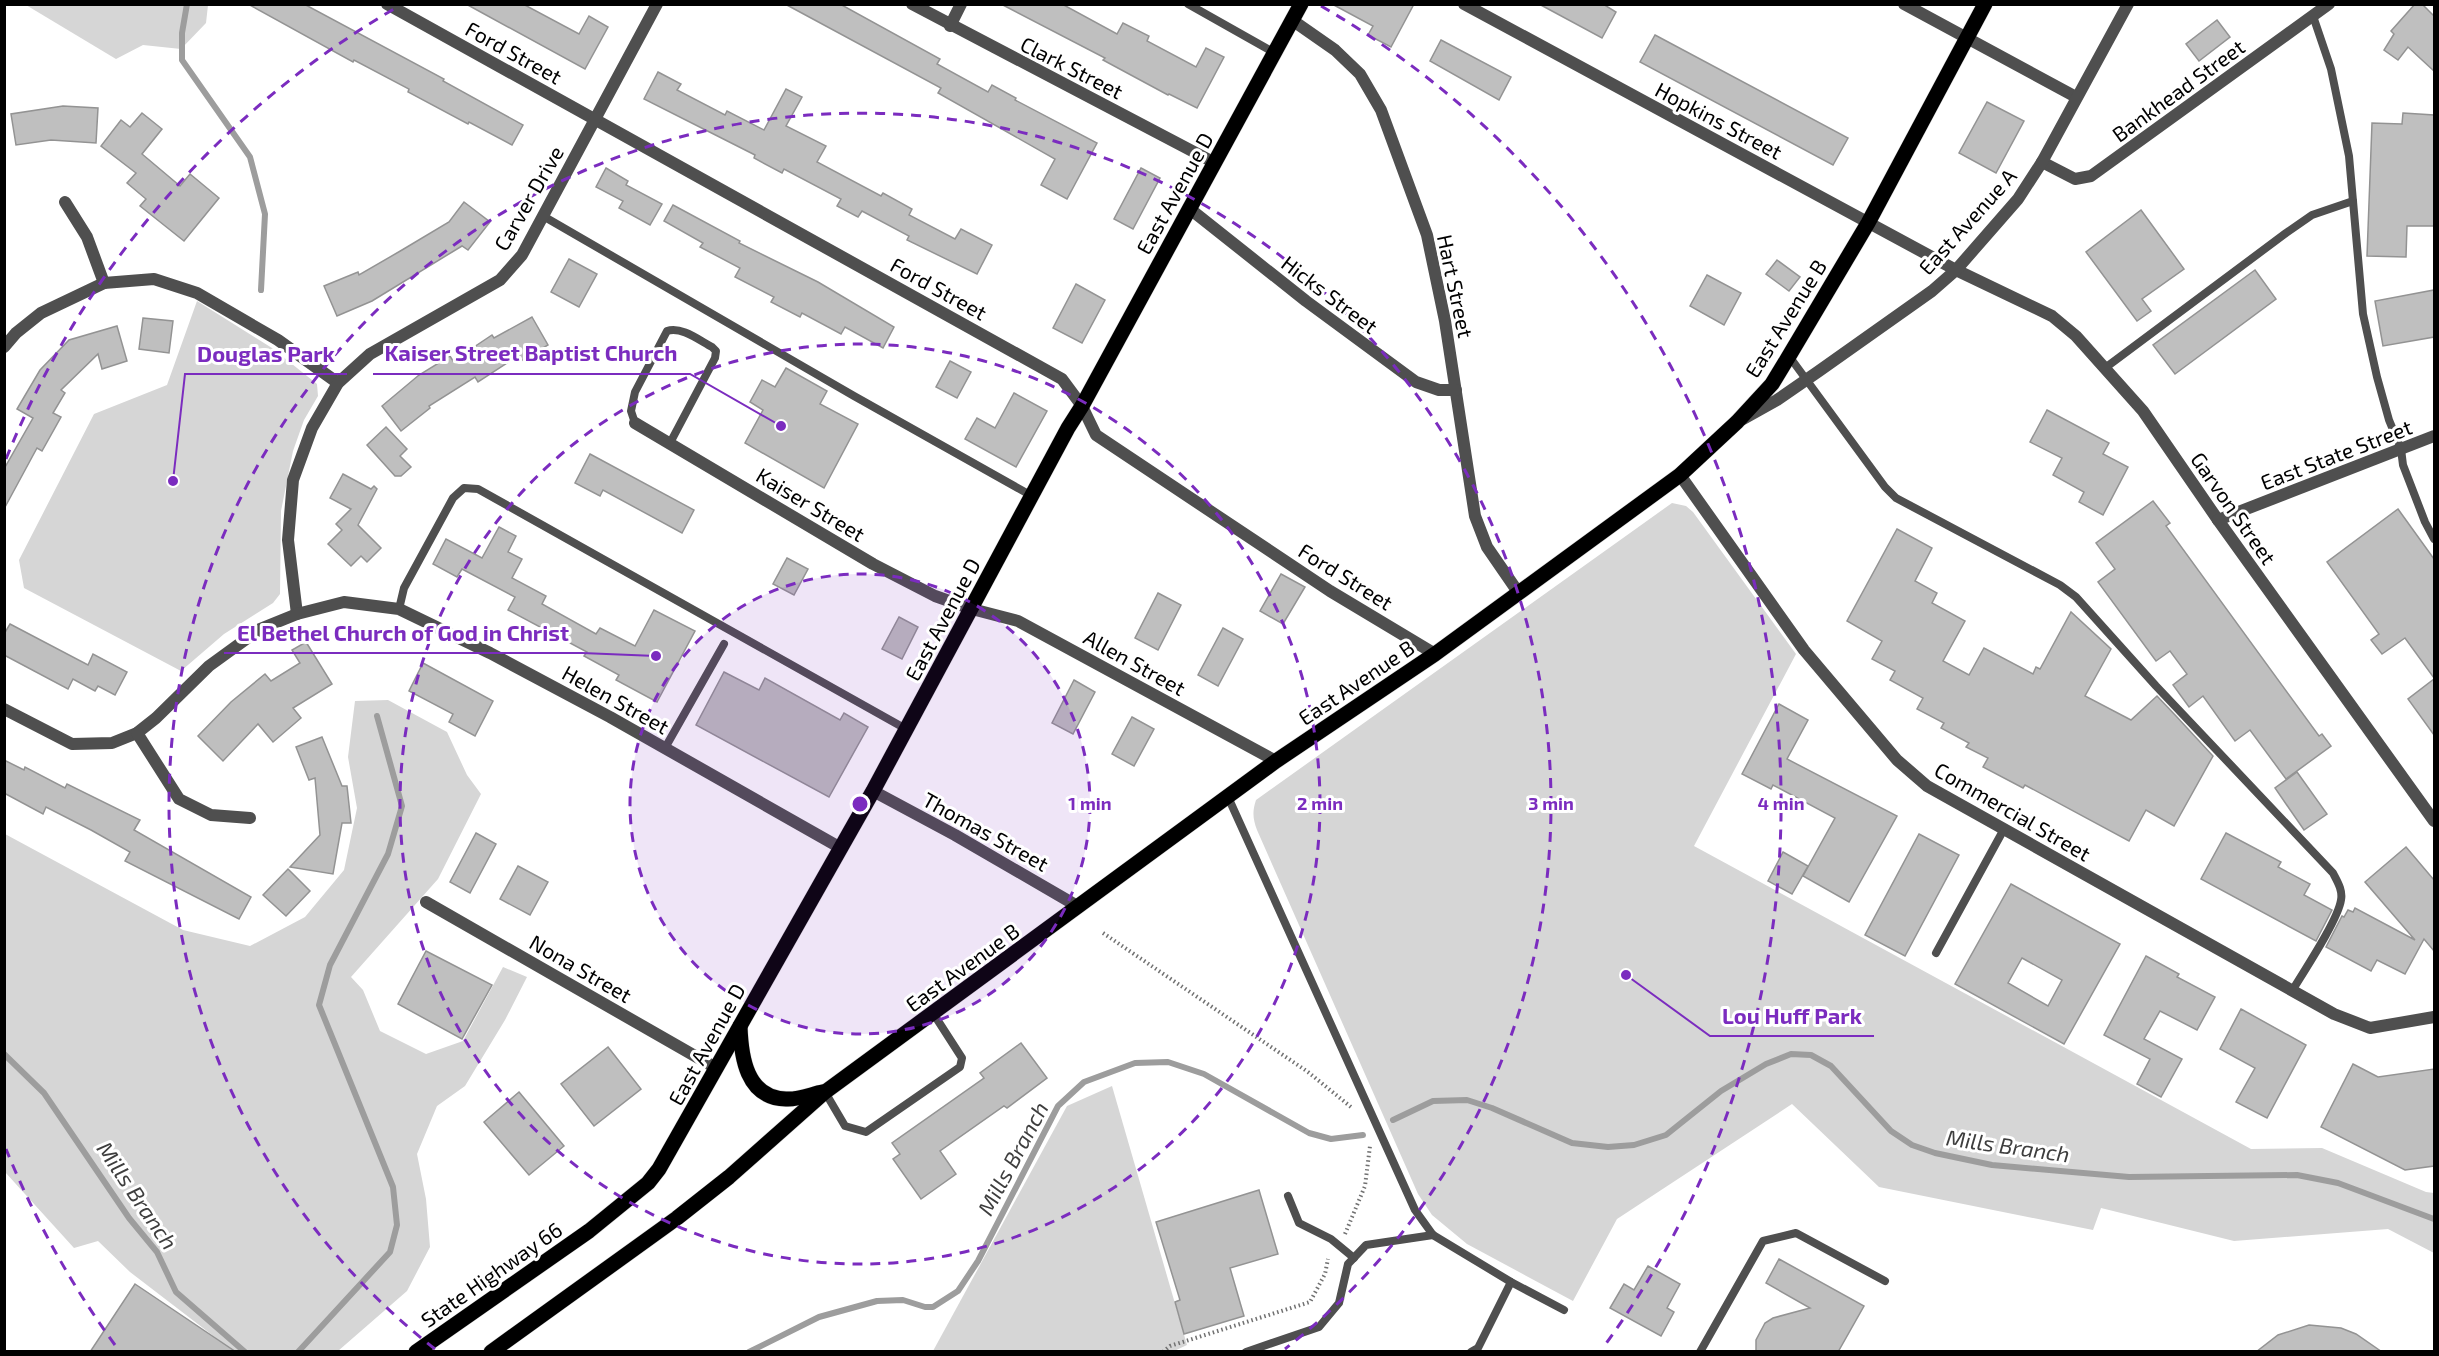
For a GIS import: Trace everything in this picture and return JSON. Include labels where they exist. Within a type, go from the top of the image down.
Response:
[{"type":"main road","name":"East Avenue D","points":[[589,1231],[648,1183],[659,1169],[873,791],[1301,4]]},
{"type":"main road","name":"East Avenue B","points":[[491,1352],[609,1268],[729,1177],[825,1092],[1276,761],[1435,654],[1680,475],[1737,422],[1772,384],[1868,223],[1985,4]]},
{"type":"main road","points":[[740,1026],[745,1070],[757,1087],[770,1095],[786,1100],[825,1092]]},
{"type":"main road","name":"State Highway 66","points":[[416,1352],[589,1231]]},
{"type":"street","name":"Ford Street","points":[[387,4],[1062,379],[1082,406],[1096,435],[1330,591],[1435,654]]},
{"type":"street","name":"Carver Drive","points":[[297,615],[288,540],[293,480],[312,428],[338,383],[370,354],[500,280],[522,255],[657,4]]},
{"type":"street","name":"Clark Street","points":[[912,4],[1215,163]]},
{"type":"street","points":[[951,26],[961,4]]},
{"type":"street","name":"Hopkins Street","points":[[1464,4],[1956,270]]},
{"type":"street","name":"East Avenue A","points":[[1737,422],[1777,400],[1932,291],[1956,270],[2018,199],[2042,162],[2128,4]]},
{"type":"street","name":"Bankhead Street","points":[[2042,162],[2075,179],[2091,176],[2329,4]]},
{"type":"street","points":[[1908,5],[2076,98]]},
{"type":"street","name":"Hart Street","points":[[1292,20],[1335,50],[1360,75],[1381,110],[1427,236],[1445,321],[1475,516],[1487,547],[1518,592]]},
{"type":"street","points":[[65,202],[87,237],[104,283]]},
{"type":"street","name":"Hicks Street","points":[[1190,209],[1306,301],[1416,382],[1439,390],[1456,390]]},
{"type":"street","name":"Garvon Street","points":[[1956,270],[2052,316],[2076,336],[2143,411],[2218,520],[2434,821]]},
{"type":"street","points":[[4,347],[16,333],[41,313],[104,283],[154,279],[197,292],[278,340],[338,383]]},
{"type":"street","name":"Kaiser Street","points":[[635,423],[873,564],[935,596],[972,609]]},
{"type":"street","name":"East State Street","points":[[2218,520],[2434,436]]},
{"type":"street","name":"Commercial Street","points":[[1680,475],[1804,650],[1897,760],[1928,786],[2334,1014],[2370,1028],[2434,1017]]},
{"type":"street","name":"Helen Street","points":[[4,709],[72,744],[112,743],[137,733],[156,718],[209,666],[260,629],[297,615],[344,602],[399,609],[490,653],[665,748],[839,848]]},
{"type":"street","name":"Allen Street","points":[[972,609],[1018,621],[1276,761]]},
{"type":"street","points":[[137,733],[179,800],[211,815],[250,818]]},
{"type":"street","name":"Thomas Street","points":[[873,791],[956,835],[1079,907]]},
{"type":"street","name":"Nona Street","points":[[426,902],[716,1068]]},
{"type":"lane","points":[[1188,4],[1275,53]]},
{"type":"lane","points":[[2313,16],[2323,42],[2349,156],[2363,314],[2389,420],[2401,449],[2403,465],[2434,539]]},
{"type":"lane","points":[[2105,368],[2286,233],[2313,215],[2354,201]]},
{"type":"lane","points":[[543,216],[1032,496]]},
{"type":"lane","points":[[635,423],[631,411],[635,392],[667,331],[680,330],[712,347],[716,351],[715,358],[670,443]]},
{"type":"lane","points":[[1790,356],[1885,487],[1896,498],[2060,585],[2076,597],[2156,686],[2333,873],[2340,885],[2342,899],[2336,914],[2292,991]]},
{"type":"lane","points":[[399,609],[404,588],[453,498],[464,488],[478,489],[906,729]]},
{"type":"lane","points":[[665,748],[724,644]]},
{"type":"lane","points":[[1228,797],[1410,1200],[1433,1235],[1511,1282],[1564,1310]]},
{"type":"lane","points":[[1936,953],[2004,830]]},
{"type":"lane","points":[[825,1092],[845,1126],[866,1132],[960,1067],[962,1058],[933,1013]]},
{"type":"lane","points":[[1288,1196],[1299,1223],[1331,1239],[1354,1258]]},
{"type":"lane","points":[[1700,1352],[1763,1241],[1796,1233],[1885,1281]]},
{"type":"lane","points":[[1246,1352],[1319,1327],[1340,1303],[1348,1264],[1366,1245],[1433,1235]]},
{"type":"lane","points":[[1471,1352],[1478,1348],[1511,1282]]},
{"type":"path","points":[[1102,933],[1308,1072],[1352,1107]]},
{"type":"path","points":[[1343,1237],[1365,1186],[1370,1146]]},
{"type":"path","points":[[1164,1352],[1170,1346],[1310,1302],[1325,1274],[1328,1259]]},
{"type":"shaded area","points":[[26,5],[208,5],[206,23],[181,49],[143,45],[116,59]]},
{"type":"shaded area","points":[[197,301],[272,348],[317,384],[318,396],[304,420],[293,451],[281,511],[280,594],[273,603],[224,634],[181,671],[24,588],[19,560],[94,414],[167,385]]},
{"type":"shaded area","points":[[1672,503],[1686,506],[1693,512],[1796,654],[1694,846],[2251,1149],[2322,1148],[2426,1192],[2434,1193],[2434,1253],[2388,1229],[2234,1241],[2101,1208],[2093,1230],[1879,1187],[1792,1104],[1617,1219],[1573,1301],[1467,1244],[1432,1215],[1418,1194],[1257,830],[1254,815],[1256,800]]},
{"type":"shaded area","points":[[388,700],[447,732],[467,775],[481,794],[438,879],[351,977],[363,990],[380,1031],[426,1054],[463,1041],[503,967],[527,977],[505,1020],[465,1086],[437,1106],[417,1154],[426,1199],[430,1247],[407,1291],[338,1351],[233,1351],[130,1272],[98,1241],[74,1248],[5,1172],[5,834],[183,930],[250,946],[305,917],[344,870],[357,808],[348,757],[355,701]]},
{"type":"shaded area","points":[[1112,1086],[1187,1345],[1172,1352],[933,1351],[1067,1106]]},
{"type":"building","points":[[248,4],[304,4],[444,79],[443,81],[523,125],[512,145],[408,92],[409,89],[354,60],[353,62]]},
{"type":"building","points":[[466,4],[523,4],[579,34],[589,16],[608,27],[585,69]]},
{"type":"building","points":[[785,4],[840,4],[940,59],[937,64],[988,92],[992,85],[1016,98],[1015,100],[1097,143],[1067,199],[1041,185],[1055,159],[938,93],[941,88]]},
{"type":"building","points":[[1001,4],[1062,4],[1117,34],[1123,23],[1149,36],[1147,41],[1196,67],[1206,48],[1224,57],[1197,108],[1168,95],[1103,60],[1105,58]]},
{"type":"building","points":[[1332,4],[1414,4],[1391,47],[1368,35],[1373,26]]},
{"type":"building","points":[[1539,4],[1603,4],[1616,12],[1602,38]]},
{"type":"building","points":[[2415,4],[2422,4],[2434,16],[2434,71],[2408,47],[2398,60],[2384,50],[2394,34],[2391,31]]},
{"type":"building","points":[[2217,20],[2230,37],[2199,61],[2186,44]]},
{"type":"building","points":[[1655,35],[1848,138],[1833,165],[1640,62]]},
{"type":"building","points":[[1441,40],[1511,77],[1499,100],[1430,61]]},
{"type":"building","points":[[658,72],[681,84],[677,90],[725,115],[727,111],[764,130],[786,89],[802,97],[786,126],[826,146],[817,162],[881,196],[883,193],[912,209],[909,215],[955,239],[961,229],[992,245],[977,274],[907,240],[909,236],[862,211],[858,217],[837,206],[841,199],[784,169],[782,173],[754,158],[755,155],[644,99]]},
{"type":"building","points":[[1987,102],[2024,121],[1996,173],[1959,153]]},
{"type":"building","points":[[63,106],[98,108],[96,143],[51,140],[16,145],[11,114]]},
{"type":"building","points":[[142,113],[162,129],[142,154],[180,186],[190,174],[219,198],[184,241],[140,206],[146,199],[127,183],[136,173],[101,146],[121,120],[130,127]]},
{"type":"building","points":[[2403,113],[2434,115],[2434,226],[2407,226],[2406,257],[2367,256],[2372,123],[2402,124]]},
{"type":"building","points":[[606,168],[628,181],[626,185],[662,204],[650,225],[619,208],[623,201],[596,187]]},
{"type":"building","points":[[1141,168],[1160,178],[1133,229],[1114,219]]},
{"type":"building","points":[[464,202],[490,222],[468,250],[462,246],[372,301],[337,316],[324,286],[358,272],[359,275],[449,222]]},
{"type":"building","points":[[673,205],[740,241],[739,243],[818,282],[894,327],[883,348],[845,327],[841,334],[802,313],[800,317],[771,302],[774,297],[735,277],[740,268],[700,247],[703,243],[664,221]]},
{"type":"building","points":[[2141,210],[2184,269],[2142,299],[2151,311],[2137,321],[2086,252]]},
{"type":"building","points":[[569,259],[597,274],[579,307],[551,292]]},
{"type":"building","points":[[1777,260],[1800,277],[1789,291],[1766,274]]},
{"type":"building","points":[[2255,270],[2276,299],[2175,374],[2153,345]]},
{"type":"building","points":[[1707,275],[1741,293],[1724,325],[1690,306]]},
{"type":"building","points":[[1076,284],[1105,300],[1082,343],[1053,328]]},
{"type":"building","points":[[2434,290],[2434,337],[2383,346],[2375,301]]},
{"type":"building","points":[[532,317],[548,345],[521,361],[518,356],[478,382],[475,377],[429,406],[430,408],[401,431],[382,406],[419,375],[450,356],[453,361],[492,335],[494,338]]},
{"type":"building","points":[[143,318],[173,321],[169,353],[139,349]]},
{"type":"building","points":[[117,326],[127,361],[102,369],[98,354],[61,390],[65,393],[53,413],[61,417],[42,451],[37,448],[4,509],[4,469],[33,418],[17,409],[40,370],[69,340]]},
{"type":"building","points":[[950,361],[971,372],[957,398],[936,387]]},
{"type":"building","points":[[786,368],[827,391],[820,404],[858,424],[824,488],[745,443],[763,410],[750,402],[762,380],[775,387]]},
{"type":"building","points":[[1014,393],[1047,411],[1016,467],[965,439],[977,418],[995,428]]},
{"type":"building","points":[[2047,410],[2109,443],[2103,454],[2128,467],[2103,515],[2079,502],[2084,492],[2053,475],[2062,458],[2030,442]]},
{"type":"building","points":[[386,427],[407,449],[400,456],[411,467],[401,476],[395,476],[367,445]]},
{"type":"building","points":[[590,454],[694,510],[682,533],[603,490],[600,496],[575,483]]},
{"type":"building","points":[[343,474],[371,489],[374,486],[377,489],[358,525],[381,548],[367,562],[361,556],[351,566],[328,544],[342,530],[336,524],[351,509],[330,498]]},
{"type":"building","points":[[2153,501],[2170,523],[2166,526],[2319,736],[2322,734],[2331,746],[2286,779],[2250,730],[2235,741],[2203,696],[2189,707],[2173,685],[2187,674],[2170,651],[2156,661],[2098,582],[2115,569],[2096,543]]},
{"type":"building","points":[[2398,509],[2434,559],[2434,678],[2405,638],[2382,654],[2371,640],[2379,634],[2327,562]]},
{"type":"building","points":[[499,527],[516,536],[508,552],[522,559],[512,578],[546,596],[542,604],[596,634],[600,628],[635,646],[654,610],[695,631],[657,702],[616,680],[619,675],[584,656],[587,652],[508,610],[515,597],[462,569],[457,577],[433,564],[446,539],[482,558]]},
{"type":"building","points":[[1897,529],[1932,548],[1915,581],[1937,593],[1932,603],[1965,621],[1943,661],[1969,675],[1984,648],[2033,674],[2036,667],[2040,669],[2071,612],[2111,649],[2085,696],[2131,720],[2157,696],[2176,716],[2213,756],[2174,826],[2146,810],[2129,841],[2025,785],[2023,788],[1983,767],[1988,758],[1966,747],[1969,743],[1941,728],[1944,723],[1917,709],[1923,698],[1890,680],[1895,671],[1872,659],[1882,641],[1847,621]]},
{"type":"building","points":[[787,558],[808,569],[794,595],[773,584]]},
{"type":"building","points":[[1281,574],[1305,587],[1283,624],[1260,611]]},
{"type":"building","points":[[1158,593],[1181,605],[1158,650],[1135,638]]},
{"type":"building","points":[[899,617],[918,627],[902,659],[882,649]]},
{"type":"building","points":[[10,624],[88,665],[93,654],[127,672],[115,695],[98,686],[95,691],[73,679],[68,689],[4,655],[4,634]]},
{"type":"building","points":[[1223,628],[1243,639],[1218,686],[1198,675]]},
{"type":"building","points":[[306,642],[332,684],[293,708],[301,718],[273,742],[258,724],[223,761],[198,736],[231,702],[265,674],[271,681],[300,663],[292,650]]},
{"type":"building","points":[[423,663],[493,701],[475,736],[449,722],[453,714],[409,691]]},
{"type":"building","points":[[724,672],[759,690],[765,678],[840,720],[844,713],[868,727],[829,797],[696,725]]},
{"type":"building","points":[[2434,679],[2434,735],[2408,699]]},
{"type":"building","points":[[1074,680],[1095,692],[1073,734],[1052,723]]},
{"type":"building","points":[[1779,704],[1808,720],[1787,759],[1897,816],[1849,902],[1803,876],[1835,818],[1773,785],[1771,789],[1742,774]]},
{"type":"building","points":[[1132,717],[1154,729],[1134,766],[1112,754]]},
{"type":"building","points":[[322,737],[342,786],[347,786],[351,823],[342,823],[333,874],[290,867],[320,835],[315,778],[309,780],[296,747]]},
{"type":"building","points":[[4,760],[24,770],[25,767],[65,788],[67,784],[140,820],[134,830],[251,897],[239,919],[125,861],[130,852],[91,830],[46,807],[43,814],[4,793]]},
{"type":"building","points":[[2297,772],[2327,814],[2304,830],[2275,788]]},
{"type":"building","points":[[476,833],[496,844],[470,893],[450,882]]},
{"type":"building","points":[[2226,833],[2281,862],[2278,867],[2310,884],[2304,895],[2332,910],[2316,941],[2201,879]]},
{"type":"building","points":[[1919,834],[1959,855],[1905,956],[1865,935]]},
{"type":"building","points":[[2406,847],[2434,880],[2434,951],[2424,939],[2405,974],[2377,960],[2371,971],[2326,947],[2342,916],[2344,917],[2348,910],[2353,912],[2355,908],[2415,940],[2365,882]]},
{"type":"building","points":[[1783,852],[1808,866],[1792,894],[1768,881]]},
{"type":"building","points":[[518,866],[548,882],[530,915],[500,899]]},
{"type":"building","points":[[288,869],[310,891],[286,916],[263,895]]},
{"type":"building","points":[[2011,884],[2120,944],[2064,1044],[1955,984]],"holes":[[[2022,958],[2062,980],[2048,1006],[2008,983]]]},
{"type":"building","points":[[426,951],[492,985],[462,1039],[398,1004]]},
{"type":"building","points":[[2146,956],[2179,974],[2177,977],[2215,997],[2197,1030],[2160,1011],[2144,1039],[2182,1059],[2161,1097],[2137,1084],[2150,1059],[2104,1035]]},
{"type":"building","points":[[2241,1009],[2306,1045],[2267,1118],[2236,1102],[2255,1068],[2220,1049]]},
{"type":"building","points":[[1021,1043],[1047,1078],[1007,1108],[1004,1106],[940,1151],[956,1174],[921,1199],[893,1159],[900,1154],[892,1143],[984,1078],[980,1073]]},
{"type":"building","points":[[608,1047],[641,1089],[594,1126],[561,1084]]},
{"type":"building","points":[[2353,1064],[2378,1077],[2434,1069],[2434,1166],[2405,1170],[2321,1127]]},
{"type":"building","points":[[519,1092],[564,1146],[529,1175],[484,1122]]},
{"type":"building","points":[[1259,1190],[1278,1254],[1230,1268],[1244,1316],[1184,1334],[1175,1302],[1180,1300],[1156,1222]]},
{"type":"building","points":[[1779,1259],[1864,1306],[1838,1352],[1756,1352],[1756,1340],[1765,1323],[1773,1318],[1810,1308],[1766,1283]]},
{"type":"building","points":[[1648,1266],[1680,1284],[1667,1308],[1674,1312],[1661,1336],[1610,1308],[1624,1284],[1634,1290]]},
{"type":"building","points":[[135,1284],[236,1352],[90,1352]]},
{"type":"building","points":[[2309,1325],[2341,1328],[2356,1334],[2382,1352],[2256,1352],[2278,1335]]},
{"type":"waterway","points":[[187,4],[182,33],[182,60],[250,157],[265,214],[261,290]]},
{"type":"waterway","points":[[298,1352],[390,1252],[397,1225],[393,1187],[319,1005],[330,965],[388,854],[402,806],[377,716]]},
{"type":"waterway","name":"Mills Branch","points":[[4,1054],[44,1093],[129,1218],[157,1252],[176,1292],[245,1352]]},
{"type":"waterway","name":"Mills Branch","points":[[1393,1120],[1433,1101],[1467,1100],[1492,1108],[1572,1143],[1608,1147],[1634,1145],[1666,1135],[1721,1091],[1766,1064],[1791,1054],[1811,1055],[1831,1066],[1891,1131],[1912,1145],[1935,1153],[1992,1165],[2129,1177],[2297,1175],[2338,1183],[2434,1219]]},
{"type":"waterway","name":"Mills Branch","points":[[749,1352],[819,1317],[877,1301],[903,1300],[925,1307],[933,1307],[958,1291],[978,1261],[1058,1106],[1084,1082],[1135,1063],[1168,1062],[1204,1074],[1309,1133],[1331,1139],[1363,1135]]},
{"type":"place","name":"Kaiser Street Baptist Church","points":[[781,426]]},
{"type":"place","name":"Douglas Park","points":[[173,481]]},
{"type":"place","name":"El Bethel Church of God in Christ","points":[[656,656]]},
{"type":"place","name":"Lou Huff Park","points":[[1626,975]]}]
